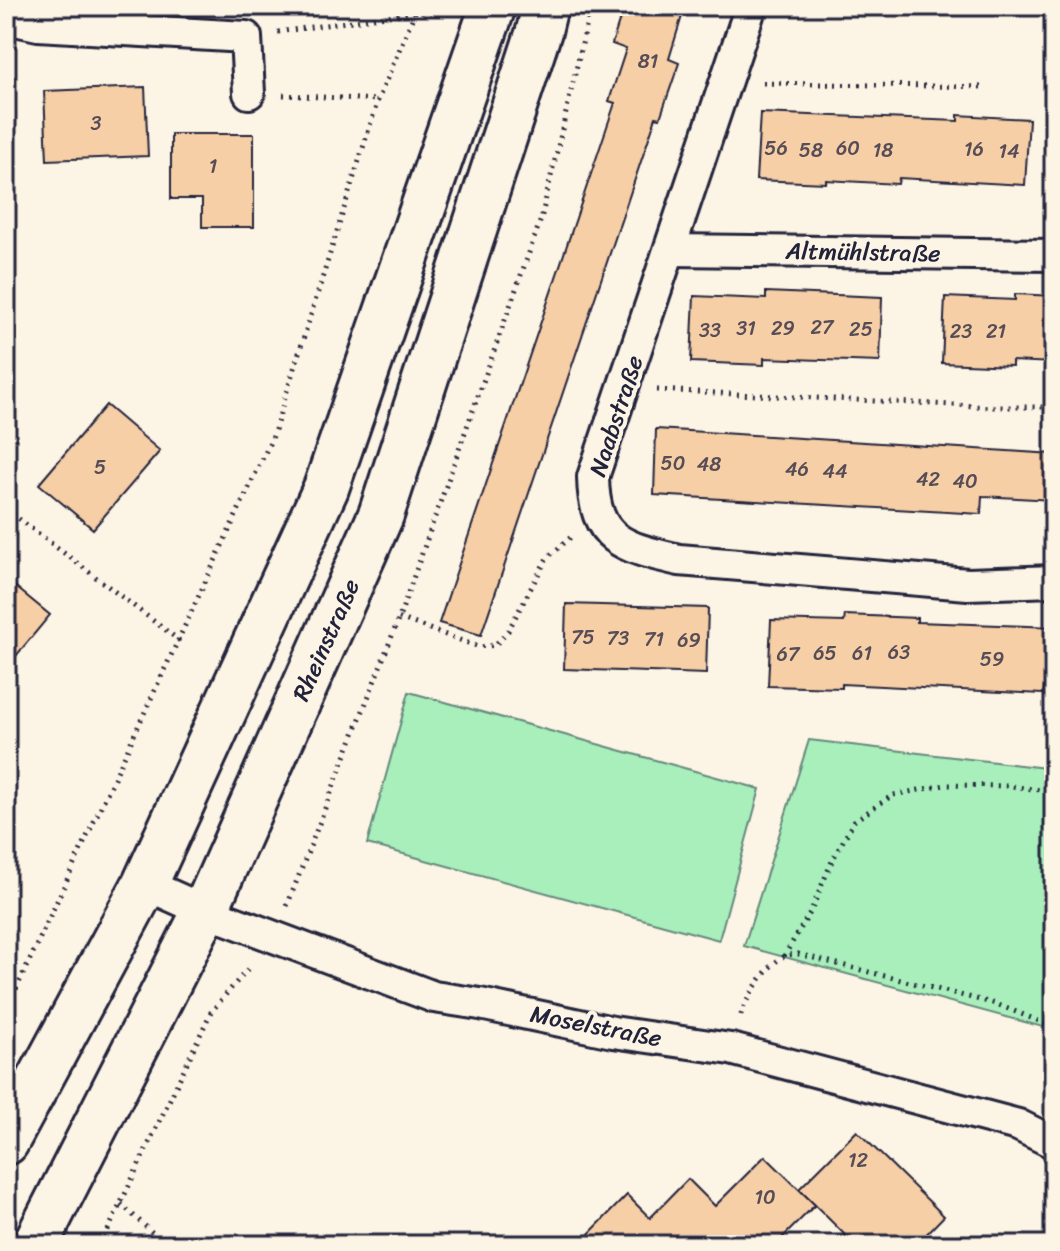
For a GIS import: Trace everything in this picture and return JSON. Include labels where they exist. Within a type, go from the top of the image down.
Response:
[{"type":"street","name":"Rheinstraße","points":[[35,1245],[205,911],[381,515],[535,46],[545,6]]},
{"type":"street","name":"Naabstraße","points":[[605,529],[593,499],[593,477],[751,6]]},
{"type":"street","points":[[6,1142],[145,884],[326,488],[492,9]]},
{"type":"street","points":[[6,18],[38,25],[246,37],[249,93]]},
{"type":"street","name":"Altmühlstraße","points":[[671,250],[1054,255]]},
{"type":"street","points":[[605,529],[620,541],[643,552],[679,560],[968,584],[1054,581]]},
{"type":"street","name":"Moselstraße","points":[[145,884],[205,911],[434,997],[613,1032],[731,1049],[1018,1125],[1054,1143]]},
{"type":"path","points":[[101,1245],[211,1012],[275,936],[399,618],[541,219],[591,6]]},
{"type":"path","points":[[246,37],[415,12],[492,9]]},
{"type":"path","points":[[6,1010],[273,436],[378,100],[415,12]]},
{"type":"path","points":[[726,83],[986,87]]},
{"type":"path","points":[[249,93],[378,100]]},
{"type":"path","points":[[624,389],[993,407],[1054,407]]},
{"type":"path","points":[[6,509],[180,641]]},
{"type":"path","points":[[399,618],[479,647],[495,645],[508,631],[547,558],[573,535],[605,529]]},
{"type":"path","points":[[744,1002],[784,956],[811,911],[832,861],[854,821],[893,795],[945,785],[1011,786],[1054,792]]},
{"type":"path","points":[[784,956],[798,954],[996,1004],[1054,1027]]},
{"type":"path","points":[[121,1204],[166,1245]]},
{"type":"green space","points":[[409,692],[760,789],[719,940],[367,844]]},
{"type":"green space","points":[[809,740],[1054,769],[1054,1030],[744,946]]},
{"type":"building","points":[[624,6],[685,6],[669,59],[679,63],[660,118],[656,117],[481,635],[439,623],[615,103],[609,101],[626,49],[612,44]]},
{"type":"building","points":[[145,87],[148,156],[47,160],[44,91]]},
{"type":"building","points":[[760,113],[958,121],[958,115],[1029,119],[1025,185],[899,178],[898,184],[756,180]]},
{"type":"building","points":[[171,134],[254,134],[254,227],[202,227],[202,199],[171,199]]},
{"type":"building","points":[[766,292],[882,297],[880,362],[764,358],[764,365],[691,362],[694,296],[766,299]]},
{"type":"building","points":[[1015,294],[1054,296],[1054,363],[1012,361],[1012,366],[942,363],[945,297],[1015,300]]},
{"type":"building","points":[[106,405],[160,451],[93,529],[39,484]]},
{"type":"building","points":[[656,429],[1054,454],[1054,500],[982,496],[981,514],[654,495]]},
{"type":"building","points":[[6,579],[50,615],[6,668]]},
{"type":"building","points":[[566,604],[708,608],[706,674],[564,669]]},
{"type":"building","points":[[845,615],[917,618],[917,622],[1054,627],[1054,689],[1044,688],[1043,694],[842,684],[842,688],[768,686],[771,620],[844,622]]},
{"type":"building","points":[[857,1131],[944,1216],[916,1245],[855,1245],[799,1189]]},
{"type":"building","points":[[765,1156],[815,1205],[775,1245],[578,1245],[627,1195],[650,1218],[688,1179],[715,1206]]}]
